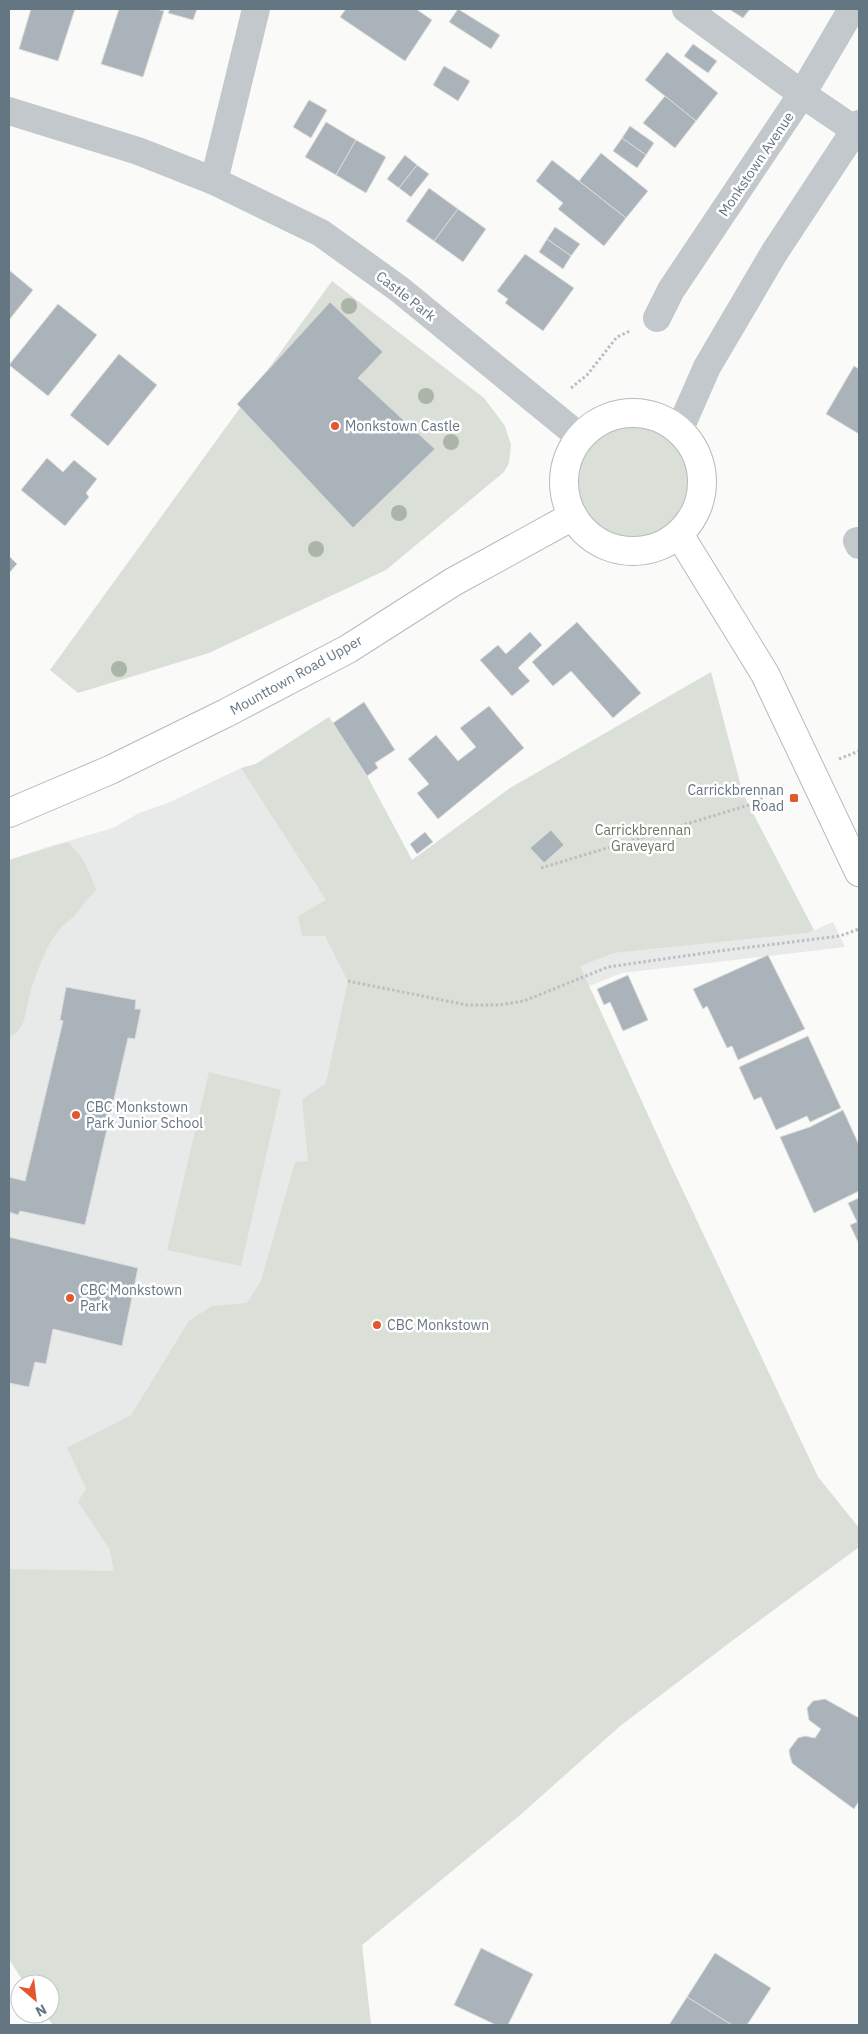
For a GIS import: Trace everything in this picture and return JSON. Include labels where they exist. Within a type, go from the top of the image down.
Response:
[{"type":"main road","points":[[638,413],[653,416],[667,422],[679,431],[691,445],[697,456],[701,470],[702,487],[698,504],[690,520],[679,534],[656,547],[644,550],[608,547],[589,536],[573,516],[568,505],[564,487],[566,463],[580,436],[595,424],[608,417],[638,413]]},
{"type":"main road","name":"Mounttown Road Upper","points":[[9,813],[110,770],[226,714],[348,649],[453,582],[573,516]]},
{"type":"main road","points":[[679,534],[765,674],[859,872]]},
{"type":"street","points":[[214,181],[256,9]]},
{"type":"street","points":[[679,431],[707,367],[774,252],[857,127],[802,94],[686,9]]},
{"type":"street","name":"Monkstown Avenue","points":[[658,318],[671,290],[802,94],[852,9]]},
{"type":"street","name":"Castle Park","points":[[9,111],[138,151],[214,181],[321,233],[399,289],[580,436]]},
{"type":"path","points":[[545,408],[587,375],[617,337],[658,318]]},
{"type":"path","points":[[541,868],[749,805],[811,770]]},
{"type":"path","points":[[348,982],[467,1005],[499,1005],[524,1001],[608,967],[719,950],[840,936],[859,929]]},
{"type":"shaded area","name":"CBC Monkstown","points":[[329,717],[367,776],[412,860],[517,990],[613,953],[808,933],[833,922],[845,947],[622,973],[589,986],[674,1172],[818,1477],[859,1528],[859,1547],[620,1726],[520,1815],[362,1945],[371,2025],[53,2025],[60,2024],[60,1974],[19,1974],[9,1959],[9,860],[113,828],[139,813],[168,803],[241,768],[256,764]]},
{"type":"green space","points":[[332,281],[484,398],[505,426],[511,445],[509,463],[504,472],[386,570],[209,653],[78,693],[50,670]]},
{"type":"green space","points":[[634,424],[656,428],[674,441],[687,459],[691,481],[687,503],[674,521],[656,534],[634,538],[612,534],[594,521],[581,503],[577,481],[581,459],[594,441],[612,428]]},
{"type":"green space","name":"CBC Monkstown","points":[[711,672],[743,794],[814,930],[808,933],[614,953],[580,966],[674,1172],[818,1477],[859,1528],[859,1547],[620,1726],[520,1815],[362,1945],[371,2025],[53,2025],[60,2024],[60,1974],[19,1974],[9,1959],[9,1569],[114,1571],[110,1550],[78,1502],[86,1488],[67,1448],[131,1415],[189,1321],[212,1306],[247,1303],[261,1281],[295,1162],[308,1161],[302,1100],[326,1083],[348,981],[325,936],[302,936],[298,916],[326,900],[241,768],[256,764],[329,717],[367,776],[412,860],[510,788]]},
{"type":"green space","points":[[68,842],[85,864],[96,890],[54,936],[43,957],[32,986],[23,1022],[20,1028],[9,1037],[9,860]]},
{"type":"green space","points":[[209,1072],[281,1090],[241,1266],[167,1250]]},
{"type":"building","points":[[31,9],[75,9],[58,61],[19,49]]},
{"type":"building","points":[[119,9],[156,9],[164,11],[143,77],[101,64]]},
{"type":"building","points":[[170,9],[197,9],[193,20],[168,13]]},
{"type":"building","points":[[346,9],[416,9],[432,20],[405,61],[340,17]]},
{"type":"building","points":[[458,9],[500,35],[491,49],[449,22]]},
{"type":"building","points":[[729,9],[750,9],[743,18]]},
{"type":"building","points":[[693,44],[717,61],[708,73],[684,56]]},
{"type":"building","points":[[667,52],[718,93],[696,121],[645,80]]},
{"type":"building","points":[[444,66],[470,81],[458,101],[433,85]]},
{"type":"building","points":[[665,96],[696,121],[675,148],[643,123]]},
{"type":"building","points":[[309,100],[327,110],[311,138],[293,127]]},
{"type":"building","points":[[326,122],[356,140],[336,175],[305,157]]},
{"type":"building","points":[[630,126],[654,143],[646,155],[622,138]]},
{"type":"building","points":[[622,138],[646,155],[637,168],[613,151]]},
{"type":"building","points":[[356,140],[386,157],[366,193],[336,175]]},
{"type":"building","points":[[601,153],[648,191],[626,218],[579,181]]},
{"type":"building","points":[[405,155],[417,165],[399,188],[387,179]]},
{"type":"building","points":[[552,160],[626,218],[604,246],[558,209],[563,203],[536,181]]},
{"type":"building","points":[[417,165],[429,174],[411,197],[399,188]]},
{"type":"building","points":[[429,188],[458,209],[434,241],[406,221]]},
{"type":"building","points":[[458,209],[486,229],[463,262],[434,241]]},
{"type":"building","points":[[555,227],[580,244],[571,256],[547,239]]},
{"type":"building","points":[[547,239],[571,256],[563,269],[539,252]]},
{"type":"building","points":[[525,254],[574,288],[543,331],[505,303],[508,299],[497,291]]},
{"type":"building","points":[[9,270],[33,290],[9,320]]},
{"type":"building","name":"Monkstown Castle","points":[[330,302],[383,352],[358,378],[435,449],[353,528],[237,404]]},
{"type":"building","points":[[58,304],[97,335],[48,396],[9,365]]},
{"type":"building","points":[[119,354],[157,385],[108,446],[70,415]]},
{"type":"building","points":[[854,366],[859,369],[859,434],[826,414]]},
{"type":"building","points":[[47,458],[63,472],[74,460],[97,479],[86,493],[89,497],[65,526],[21,490]]},
{"type":"building","points":[[9,556],[17,564],[9,573]]},
{"type":"building","points":[[577,622],[641,693],[613,718],[571,671],[553,686],[532,662]]},
{"type":"building","points":[[530,632],[542,645],[518,668],[530,681],[512,696],[480,660],[498,645],[506,654]]},
{"type":"building","points":[[364,702],[395,750],[375,763],[378,768],[367,776],[333,723]]},
{"type":"building","points":[[489,706],[524,748],[438,819],[417,793],[429,784],[408,759],[436,735],[458,761],[476,747],[460,728]]},
{"type":"building","points":[[551,830],[564,845],[544,863],[530,848]]},
{"type":"building","points":[[425,832],[433,842],[417,854],[410,844]]},
{"type":"building","points":[[768,955],[805,1029],[738,1060],[732,1046],[727,1048],[707,1006],[703,1009],[693,989]]},
{"type":"building","points":[[628,975],[648,1020],[623,1031],[610,1002],[604,1005],[597,989]]},
{"type":"building","name":"CBC Monkstown Park Junior School","points":[[66,987],[136,1000],[135,1009],[141,1009],[135,1039],[128,1038],[85,1225],[20,1211],[18,1215],[9,1212],[9,1177],[25,1181],[63,1021],[60,1020]]},
{"type":"building","points":[[808,1036],[841,1108],[810,1122],[807,1116],[776,1130],[761,1097],[754,1100],[739,1067]]},
{"type":"building","points":[[843,1110],[859,1145],[859,1191],[814,1213],[780,1137],[810,1127]]},
{"type":"building","points":[[859,1198],[859,1244],[850,1225],[857,1222],[848,1203]]},
{"type":"building","name":"CBC Monkstown Park","points":[[9,1237],[138,1268],[122,1346],[53,1329],[46,1364],[35,1362],[29,1387],[9,1383]]},
{"type":"building","points":[[825,1699],[859,1718],[859,1801],[854,1809],[792,1763],[790,1756],[789,1750],[798,1738],[805,1736],[815,1738],[821,1729],[809,1720],[807,1708],[813,1701]]},
{"type":"building","points":[[481,1948],[533,1974],[508,2025],[496,2025],[454,2005]]},
{"type":"building","points":[[715,1953],[771,1988],[747,2025],[732,2025],[687,1997]]},
{"type":"building","points":[[687,1997],[732,2025],[669,2025]]},
{"type":"place","name":"Monkstown Castle","points":[[335,426]]},
{"type":"place","name":"Carrickbrennan Road","points":[[794,798]]},
{"type":"place","name":"CBC Monkstown Park Junior School","points":[[76,1115]]},
{"type":"place","name":"CBC Monkstown Park","points":[[70,1298]]},
{"type":"place","name":"CBC Monkstown","points":[[377,1325]]},
{"type":"park label","name":"Carrickbrennan Graveyard","points":[[643,838]]}]
